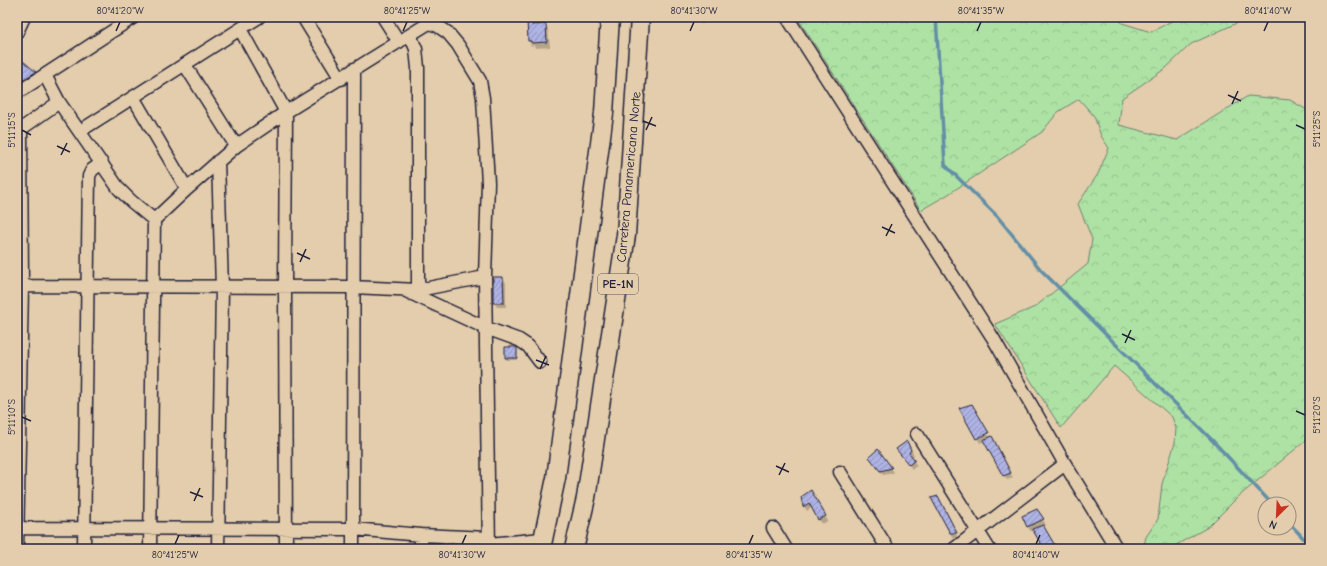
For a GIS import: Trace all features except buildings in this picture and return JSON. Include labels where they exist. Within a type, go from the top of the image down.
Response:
[{"type":"highway","name":"PE-1N","points":[[542,546],[556,478],[602,129],[610,17]]},
{"type":"highway","name":"Carretera Panamericana Norte","points":[[574,549],[586,498],[626,235],[640,17]]},
{"type":"highway","points":[[489,545],[542,546]]},
{"type":"street","points":[[17,32],[24,17]]},
{"type":"street","points":[[17,93],[134,17]]},
{"type":"street","points":[[80,131],[259,17]]},
{"type":"street","points":[[303,17],[341,79]]},
{"type":"street","points":[[383,17],[399,42]]},
{"type":"street","points":[[787,17],[993,338],[1065,464],[1117,549]]},
{"type":"street","points":[[17,528],[150,528],[218,529],[353,529],[421,535],[489,545],[485,277],[488,183],[483,98],[480,81],[458,45],[448,33],[438,26],[429,23],[286,112],[236,146],[187,188],[154,220],[154,286],[150,528],[150,549]]},
{"type":"street","points":[[240,29],[286,112],[286,549]]},
{"type":"street","points":[[410,35],[416,49],[418,68],[418,290]]},
{"type":"street","points":[[185,65],[236,146]]},
{"type":"street","points":[[352,549],[354,69]]},
{"type":"street","points":[[45,75],[59,102],[119,189],[154,220]]},
{"type":"street","points":[[133,97],[187,188]]},
{"type":"street","points":[[17,549],[21,129],[59,102]]},
{"type":"street","points":[[218,161],[222,287],[218,549]]},
{"type":"street","points":[[84,549],[83,528],[89,176],[92,170],[102,163]]},
{"type":"street","points":[[20,286],[352,287],[418,290],[485,277]]},
{"type":"street","points":[[401,289],[486,328],[519,340],[528,346],[540,362]]},
{"type":"street","points":[[917,434],[989,549]]},
{"type":"street","points":[[954,549],[1065,464]]},
{"type":"street","points":[[840,472],[888,549]]},
{"type":"street","points":[[773,528],[786,549]]},
{"type":"street","points":[[421,535],[421,549]]},
{"type":"green space","points":[[797,17],[1117,17],[1122,23],[1151,32],[1179,17],[1250,17],[1191,44],[1166,68],[1122,98],[1119,125],[1177,140],[1248,96],[1290,100],[1307,110],[1310,114],[1310,437],[1238,497],[1208,527],[1169,549],[1143,549],[1146,537],[1158,519],[1162,484],[1175,443],[1176,428],[1172,417],[1114,366],[1061,428],[995,324],[1035,307],[1088,264],[1092,239],[1078,204],[1098,174],[1109,148],[1101,136],[1094,116],[1079,99],[1058,112],[1042,132],[947,195],[921,210]]},
{"type":"waterway","points":[[936,17],[945,165],[997,216],[1041,270],[1211,439],[1264,496]]},
{"type":"waterway","points":[[1297,531],[1310,545]]}]
